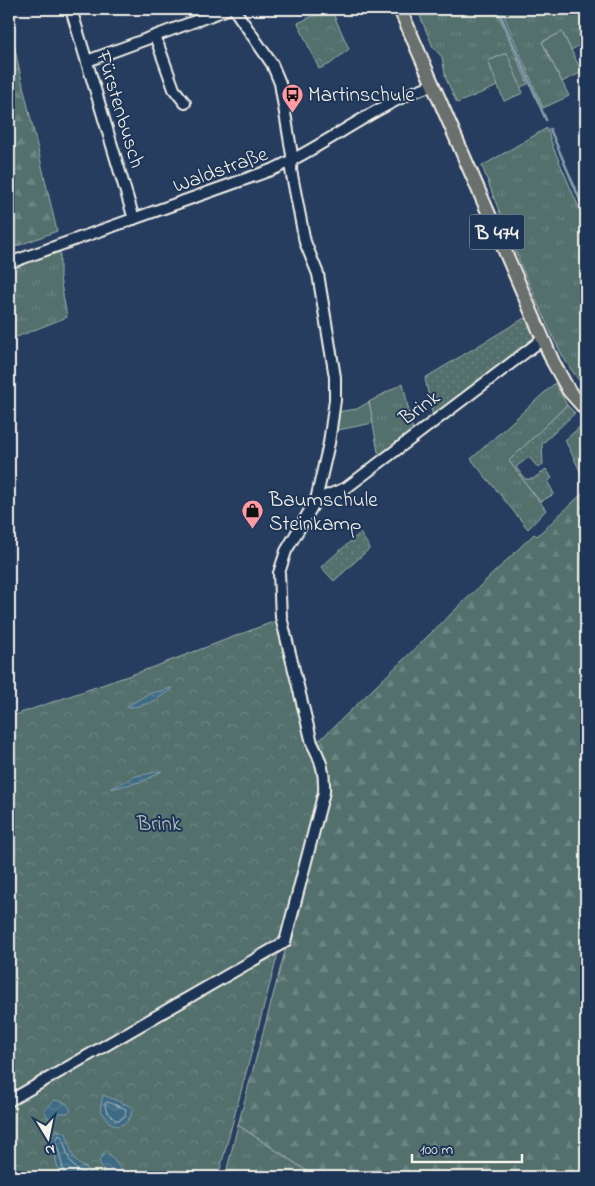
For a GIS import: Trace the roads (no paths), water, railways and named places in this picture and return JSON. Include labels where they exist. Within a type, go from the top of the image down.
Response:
[{"type":"main road","name":"B 474","points":[[400,9],[559,376],[576,400],[586,410]]},
{"type":"street","name":"Fürstenbusch","points":[[71,9],[134,219]]},
{"type":"street","points":[[87,60],[228,9]]},
{"type":"street","points":[[9,1101],[285,942],[324,792],[325,774],[312,743],[281,617],[279,573],[286,551],[316,500],[329,443],[334,400],[334,376],[318,274],[305,242],[278,77],[272,64],[234,9]]},
{"type":"street","points":[[156,36],[174,90],[185,103]]},
{"type":"street","name":"Waldstraße","points":[[9,263],[253,178],[292,161],[399,98],[432,85]]},
{"type":"street","name":"Brink","points":[[316,500],[346,488],[392,451],[542,339]]},
{"type":"water","points":[[172,688],[150,702],[139,706],[126,707],[148,694]]},
{"type":"water","points":[[162,771],[144,781],[110,789],[136,776]]},
{"type":"water","points":[[103,1095],[130,1106],[131,1116],[127,1121],[117,1126],[109,1122],[100,1109]]},
{"type":"water","points":[[55,1100],[66,1103],[71,1110],[68,1113],[60,1113],[54,1119],[48,1118],[44,1110]]},
{"type":"water","points":[[57,1130],[66,1133],[75,1159],[87,1168],[91,1177],[60,1177],[51,1139]]},
{"type":"water","points":[[109,1154],[127,1177],[106,1177],[99,1161],[103,1155]]},
{"type":"waterway","points":[[498,9],[546,120]]},
{"type":"waterway","points":[[550,129],[586,214]]},
{"type":"place","name":"Martinschule","points":[[292,113]]},
{"type":"place","name":"Baumschule Steinkamp","points":[[253,530]]}]
